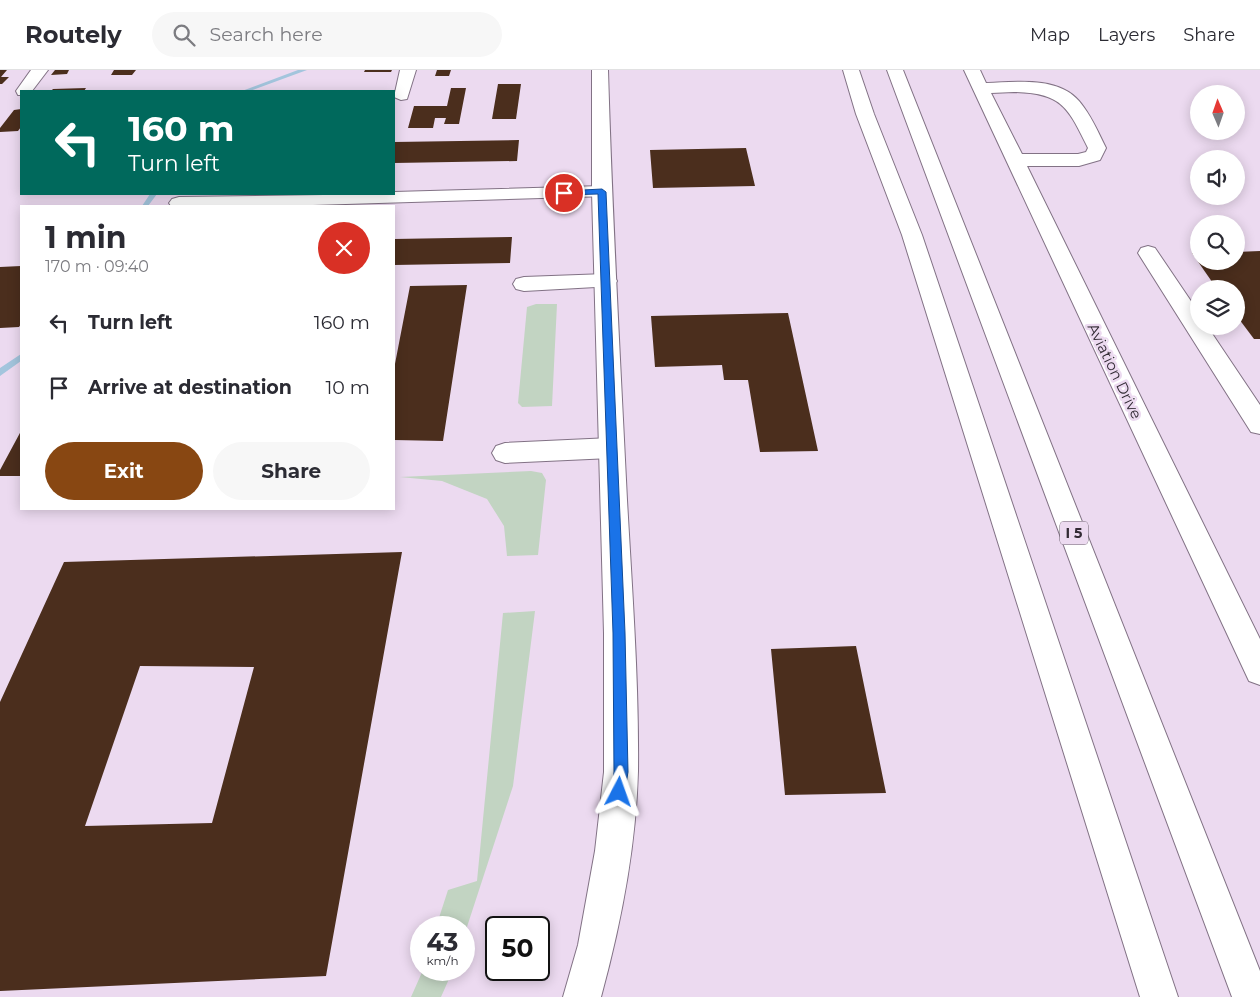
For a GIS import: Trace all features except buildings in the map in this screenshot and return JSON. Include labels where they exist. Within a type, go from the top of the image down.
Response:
[{"type":"main road","points":[[25,90],[40,70]]},
{"type":"main road","points":[[401,95],[408,70]]},
{"type":"main road","points":[[582,997],[597,945],[612,860],[621,772],[619,633],[602,192],[600,70]]},
{"type":"main road","points":[[846,70],[912,235],[1159,997]]},
{"type":"main road","points":[[851,70],[865,114]]},
{"type":"main road","name":"I 5","points":[[895,70],[1251,997]]},
{"type":"main road","points":[[976,79],[1038,88],[1060,94],[1070,102],[1097,148],[1093,156],[1079,160],[1014,160]]},
{"type":"main road","name":"Aviation Drive","points":[[976,79],[1260,671]]},
{"type":"main road","points":[[179,203],[602,192]]},
{"type":"main road","points":[[1148,253],[1260,425]]},
{"type":"main road","points":[[524,284],[606,281]]},
{"type":"main road","points":[[505,453],[611,448]]},
{"type":"green space","points":[[536,304],[557,304],[552,406],[522,407],[518,403],[527,307]]},
{"type":"green space","points":[[531,471],[542,473],[546,480],[538,555],[507,556],[504,526],[487,499],[442,481],[400,477]]},
{"type":"green space","points":[[535,611],[513,786],[471,916],[440,916],[448,890],[477,881],[503,613]]},
{"type":"green space","points":[[418,981],[448,981],[441,997],[411,997]]},
{"type":"waterway","points":[[248,90],[304,70]]},
{"type":"waterway","points":[[146,205],[152,195]]},
{"type":"waterway","points":[[0,373],[20,358]]},
{"type":"route","points":[[564,193],[602,192],[619,633],[621,772],[619,792]]}]
